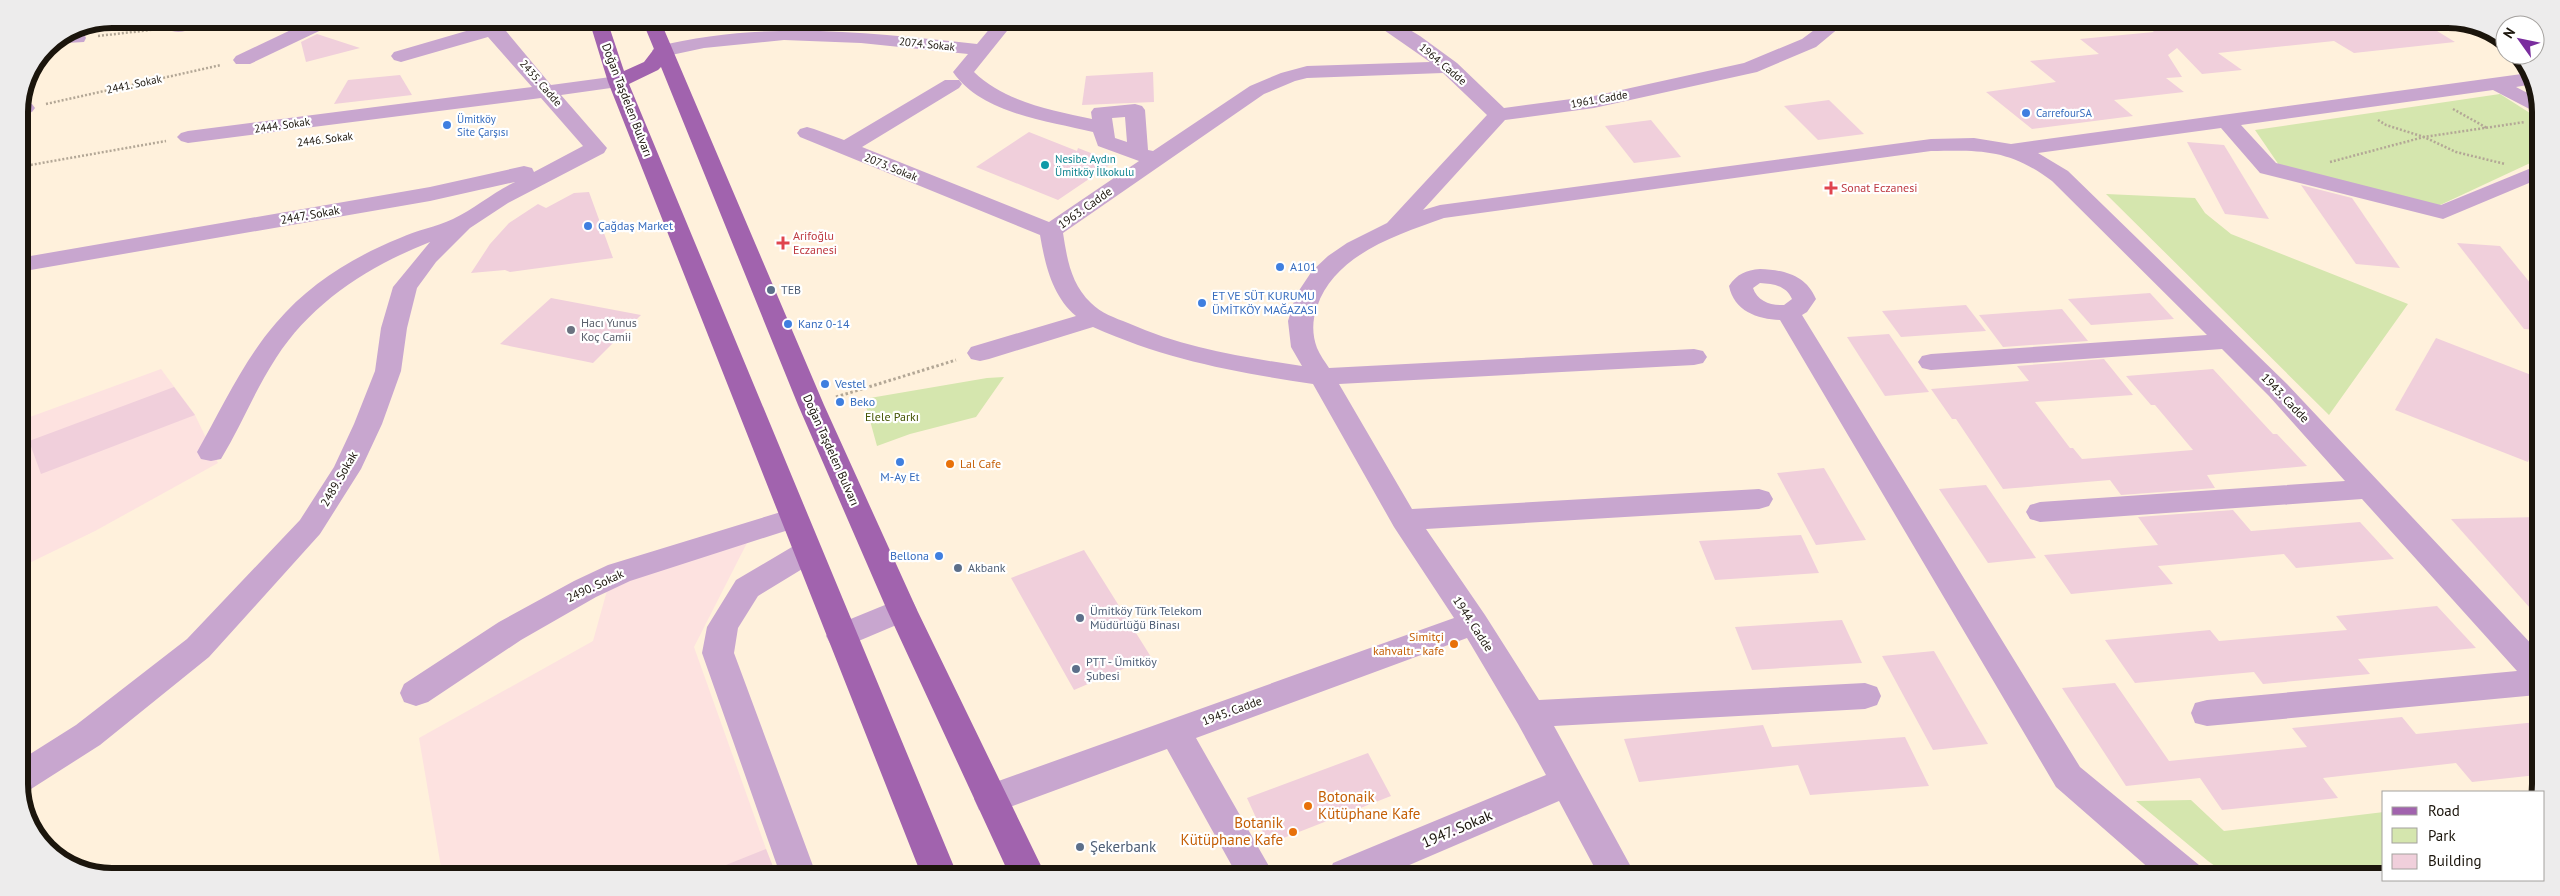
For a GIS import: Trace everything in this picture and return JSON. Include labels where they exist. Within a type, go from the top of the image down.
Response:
[{"type":"main road","name":"Doğan Taşdelen Bulvarı","points":[[601,28],[615,74],[937,868]]},
{"type":"main road","name":"Doğan Taşdelen Bulvarı","points":[[654,28],[811,405],[902,610],[1024,868]]},
{"type":"main road","points":[[615,74],[651,66],[662,51]]},
{"type":"street","points":[[243,60],[310,28]]},
{"type":"street","points":[[401,56],[478,28]]},
{"type":"street","name":"2435. Cadde","points":[[493,28],[596,148]]},
{"type":"street","name":"2073. Sokak","points":[[846,148],[958,78],[1000,28]]},
{"type":"street","name":"1964. Cadde","points":[[1392,28],[1421,45],[1450,67],[1499,115]]},
{"type":"street","name":"1961. Cadde","points":[[1499,115],[1594,102],[1750,68],[1809,43],[1829,28]]},
{"type":"street","name":"2074. Sokak","points":[[662,51],[722,38],[799,33],[837,34],[983,50]]},
{"type":"street","points":[[71,39],[77,38]]},
{"type":"street","name":"1963. Cadde","points":[[1450,67],[1331,70],[1288,77],[1257,90],[1146,156],[1051,231],[1057,267],[1068,290],[1082,308],[1095,318],[1142,339],[1200,357],[1319,377],[1694,357]]},
{"type":"street","points":[[547,90],[615,74]]},
{"type":"street","points":[[958,78],[978,85],[1014,103],[1103,128]]},
{"type":"street","points":[[2010,150],[2526,80]]},
{"type":"street","points":[[2496,84],[2532,112]]},
{"type":"street","name":"2446. Sokak","points":[[282,125],[273,145],[378,132],[385,111],[547,90]]},
{"type":"street","points":[[1136,110],[1146,156],[1106,142],[1101,112],[1136,110]]},
{"type":"street","points":[[1395,227],[1499,115]]},
{"type":"street","points":[[2226,121],[2268,168],[2443,212],[2532,174]]},
{"type":"street","name":"2444. Sokak","points":[[188,137],[282,125]]},
{"type":"street","points":[[807,133],[846,148]]},
{"type":"street","name":"1944. Cadde","points":[[1614,868],[1530,714],[1474,623],[1404,520],[1319,377],[1304,347],[1300,318],[1310,291],[1332,266],[1363,242],[1395,227],[1440,212],[1931,145],[1974,144],[2010,150]]},
{"type":"street","name":"2489. Sokak","points":[[28,773],[88,735],[135,700],[198,648],[310,527],[347,469],[368,424],[388,371],[394,328],[405,287],[428,257],[462,223],[508,193],[596,148]]},
{"type":"street","name":"2447. Sokak","points":[[28,263],[475,186],[518,175],[596,148]]},
{"type":"street","name":"2073. Sokak","points":[[846,148],[1051,231]]},
{"type":"street","name":"1943. Cadde","points":[[2010,150],[2038,160],[2060,176],[2228,340],[2278,390],[2532,666]]},
{"type":"street","points":[[210,452],[260,365],[284,329],[314,298],[387,251],[424,235],[462,223]]},
{"type":"street","points":[[1788,312],[2068,777],[2175,868]]},
{"type":"street","points":[[980,353],[1095,318]]},
{"type":"street","points":[[1931,362],[2228,340]]},
{"type":"street","points":[[2040,512],[2369,489]]},
{"type":"street","points":[[1404,520],[1760,499]]},
{"type":"street","name":"2490. Sokak","points":[[416,693],[510,631],[585,589],[619,573],[794,518]]},
{"type":"street","points":[[796,868],[718,653],[723,627],[748,588],[807,552]]},
{"type":"street","points":[[842,636],[902,610]]},
{"type":"street","name":"1945. Cadde","points":[[991,799],[1474,623]]},
{"type":"street","points":[[2207,713],[2532,669]]},
{"type":"street","points":[[1530,714],[1864,696]]},
{"type":"street","points":[[1175,732],[1252,868]]},
{"type":"street","name":"1947. Sokak","points":[[1363,868],[1567,782]]},
{"type":"path","points":[[77,38],[170,28]]},
{"type":"path","name":"2441. Sokak","points":[[28,108],[243,60]]},
{"type":"path","points":[[2352,103],[2386,125],[2424,137],[2456,152],[2532,169]]},
{"type":"path","points":[[2327,162],[2424,137],[2532,116]]},
{"type":"path","points":[[28,165],[188,137]]},
{"type":"path","points":[[811,405],[980,353]]},
{"type":"shaded area","points":[[161,369],[195,415],[218,463],[95,531],[28,564],[28,418]]},
{"type":"shaded area","points":[[749,539],[694,647],[773,868],[441,868],[419,738],[593,641],[608,587]]},
{"type":"green space","points":[[2500,94],[2532,114],[2532,162],[2438,206],[2279,165],[2255,130]]},
{"type":"green space","points":[[2106,194],[2195,198],[2205,213],[2231,234],[2408,304],[2329,415]]},
{"type":"green space","name":"Elele Parkı","points":[[1004,377],[976,417],[910,434],[877,446],[864,399],[987,378]]},
{"type":"green space","points":[[2191,800],[2224,831],[2382,812],[2382,868],[2218,868],[2136,801]]},
{"type":"building","points":[[2149,28],[2432,28],[2455,42],[2354,53],[2334,41],[2218,53],[2242,70],[2202,74],[2177,48],[2168,55],[2182,77],[2166,78],[2184,92],[2114,100],[2133,116],[2032,129],[1986,92],[2056,82],[2030,61],[2099,54],[2080,39],[2154,32]]},
{"type":"building","points":[[317,34],[360,48],[306,62],[301,42]]},
{"type":"building","points":[[1153,72],[1154,102],[1082,105],[1086,76]]},
{"type":"building","points":[[400,75],[412,95],[334,104],[348,80]]},
{"type":"building","points":[[1829,100],[1864,134],[1818,140],[1784,106]]},
{"type":"building","points":[[1651,120],[1681,157],[1634,163],[1605,126]]},
{"type":"building","name":"Nesibe Aydın Ümitköy İlkokulu","points":[[1029,132],[1077,151],[1078,148],[1114,162],[1058,200],[976,167]]},
{"type":"building","points":[[2187,142],[2224,145],[2269,219],[2225,214]]},
{"type":"building","points":[[2301,185],[2352,198],[2400,268],[2356,264]]},
{"type":"building","points":[[589,192],[613,258],[510,272],[505,270],[471,273],[490,244],[509,223],[538,204],[546,208],[574,193]]},
{"type":"building","points":[[2457,243],[2500,246],[2532,285],[2532,330],[2524,329]]},
{"type":"building","points":[[2150,293],[2174,319],[2091,325],[2068,299]]},
{"type":"building","name":"Hacı Yunus Koç Camii","points":[[551,298],[641,315],[593,363],[500,344]]},
{"type":"building","points":[[1966,305],[1986,331],[1901,337],[1882,311]]},
{"type":"building","points":[[2062,309],[2088,341],[2003,347],[1979,315]]},
{"type":"building","points":[[1889,334],[1929,392],[1885,396],[1847,337]]},
{"type":"building","points":[[2436,338],[2532,375],[2532,451],[2528,462],[2395,410]]},
{"type":"building","points":[[2104,359],[2133,395],[2035,402],[2070,448],[2073,448],[2082,459],[2193,450],[2155,405],[2151,405],[2126,376],[2213,369],[2273,434],[2277,434],[2307,466],[2207,475],[2215,488],[2121,495],[2110,480],[2003,489],[1956,419],[1952,419],[1931,389],[2029,381],[2017,366]]},
{"type":"building","points":[[174,387],[195,415],[41,474],[29,441]]},
{"type":"building","points":[[1824,468],[1866,540],[1816,545],[1777,473]]},
{"type":"building","points":[[1986,485],[2036,558],[1988,563],[1939,489]]},
{"type":"building","points":[[2233,510],[2251,531],[2360,522],[2394,559],[2296,568],[2284,554],[2158,566],[2173,584],[2071,594],[2044,555],[2158,545],[2138,517]]},
{"type":"building","points":[[2532,517],[2532,610],[2451,519]]},
{"type":"building","points":[[1801,535],[1819,573],[1715,580],[1699,541]]},
{"type":"building","name":"Ümitköy Türk Telekom Müdürlüğü Binası","points":[[1084,550],[1151,657],[1074,690],[1011,578]]},
{"type":"building","points":[[2437,606],[2476,648],[2358,659],[2370,674],[2263,684],[2254,672],[2135,683],[2105,640],[2210,630],[2219,641],[2347,630],[2336,616]]},
{"type":"building","points":[[1842,620],[1862,663],[1752,670],[1735,627]]},
{"type":"building","points":[[1934,651],[1988,744],[1933,750],[1882,656]]},
{"type":"building","points":[[2115,683],[2169,761],[2307,747],[2292,728],[2402,717],[2416,734],[2532,722],[2532,776],[2472,782],[2456,763],[2323,778],[2338,798],[2222,810],[2200,778],[2126,786],[2062,688]]},
{"type":"building","points":[[1763,725],[1772,747],[1905,737],[1929,786],[1810,795],[1798,765],[1639,782],[1624,739]]},
{"type":"building","name":"Botonaik Kütüphane Kafe","points":[[1368,753],[1391,796],[1268,844],[1247,798]]},
{"type":"building","points":[[766,849],[774,868],[718,868]]},
{"type":"place","name":"CarrefourSA","points":[[2026,113]]},
{"type":"place","name":"Ümitköy Site Çarşısı","points":[[447,125]]},
{"type":"place","name":"Nesibe Aydın Ümitköy İlkokulu","points":[[1045,165]]},
{"type":"place","name":"Sonat Eczanesi","points":[[1831,188]]},
{"type":"place","name":"Çağdaş Market","points":[[588,226]]},
{"type":"place","name":"Arifoğlu Eczanesi","points":[[783,243]]},
{"type":"place","name":"A101","points":[[1280,267]]},
{"type":"place","name":"TEB","points":[[771,290]]},
{"type":"place","name":"ET VE SÜT KURUMU ÜMİTKÖY MAĞAZASI","points":[[1202,303]]},
{"type":"place","name":"Kanz 0-14","points":[[788,324]]},
{"type":"place","name":"Hacı Yunus Koç Camii","points":[[571,330]]},
{"type":"place","name":"Vestel","points":[[825,384]]},
{"type":"place","name":"Beko","points":[[840,402]]},
{"type":"place","name":"M-Ay Et","points":[[900,462]]},
{"type":"place","name":"Lal Cafe","points":[[950,464]]},
{"type":"place","name":"Bellona","points":[[939,556]]},
{"type":"place","name":"Akbank","points":[[958,568]]},
{"type":"place","name":"Ümitköy Türk Telekom Müdürlüğü Binası","points":[[1080,618]]},
{"type":"place","name":"Simitçi kahvaltı - kafe","points":[[1454,644]]},
{"type":"place","name":"PTT - Ümitköy Şubesi","points":[[1076,669]]},
{"type":"place","name":"Botonaik Kütüphane Kafe","points":[[1308,806]]},
{"type":"place","name":"Botanik Kütüphane Kafe","points":[[1293,832]]},
{"type":"place","name":"Şekerbank","points":[[1080,847]]}]
